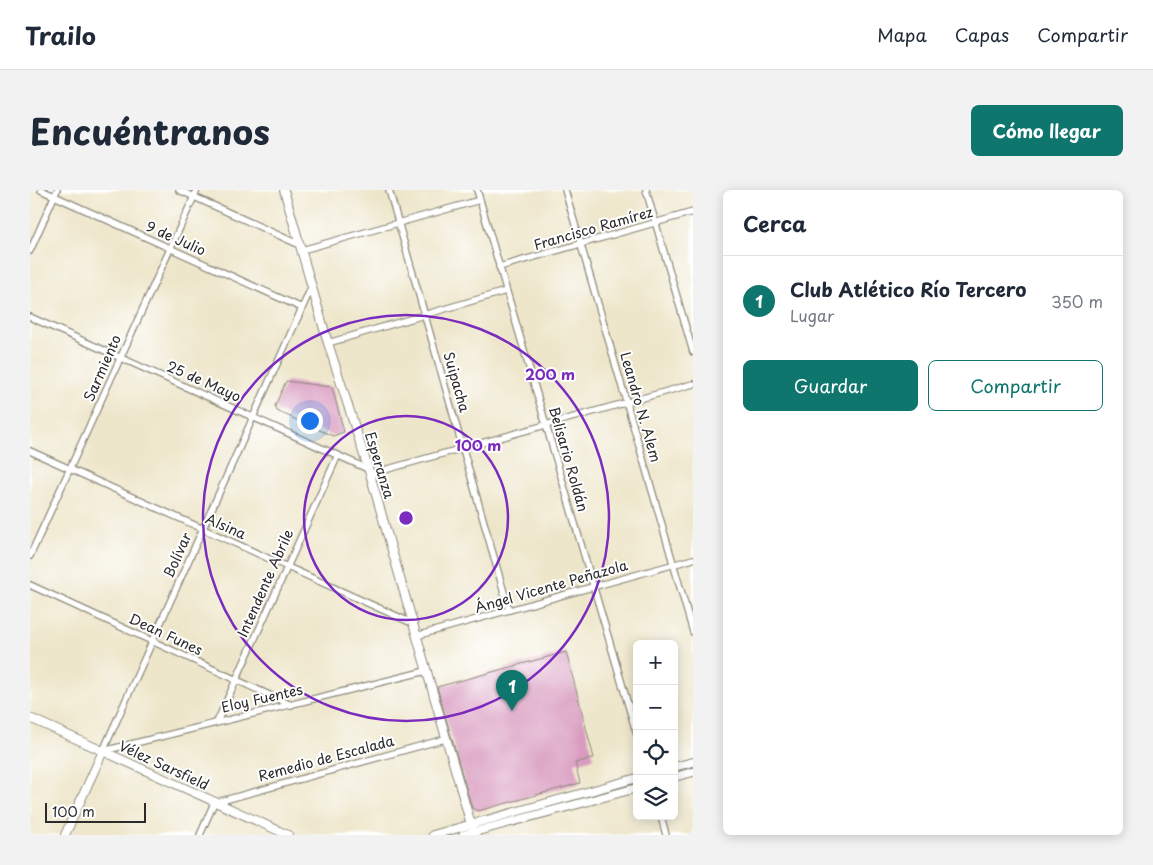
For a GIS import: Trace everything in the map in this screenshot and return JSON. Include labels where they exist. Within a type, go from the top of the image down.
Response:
[{"type":"main road","name":"Esperanza","points":[[284,190],[328,343],[369,472],[473,830]]},
{"type":"main road","name":"Vélez Sarsfield","points":[[30,718],[288,835]]},
{"type":"main road","name":"Bolívar","points":[[65,835],[103,751]]},
{"type":"main road","points":[[678,766],[693,762]]},
{"type":"main road","points":[[678,776],[693,772]]},
{"type":"main road","points":[[463,835],[473,830],[633,779]]},
{"type":"main road","points":[[432,835],[473,830],[633,789]]},
{"type":"street","name":"9 de Julio","points":[[41,190],[302,308]]},
{"type":"street","points":[[30,251],[58,190]]},
{"type":"street","points":[[180,190],[301,248],[480,200]]},
{"type":"street","name":"Sarmiento","points":[[30,556],[197,190]]},
{"type":"street","name":"Suipacha","points":[[389,190],[509,610]]},
{"type":"street","name":"Belisario Roldán","points":[[477,190],[636,730]]},
{"type":"street","name":"Leandro N. Alem","points":[[565,190],[693,632]]},
{"type":"street","points":[[646,190],[693,352]]},
{"type":"street","name":"Francisco Ramírez","points":[[499,268],[693,212]]},
{"type":"street","name":"Bolívar","points":[[103,751],[312,286]]},
{"type":"street","points":[[328,343],[506,291]]},
{"type":"street","name":"25 de Mayo","points":[[30,317],[338,455],[369,472]]},
{"type":"street","points":[[369,472],[693,384]]},
{"type":"street","name":"Alsina","points":[[30,451],[412,623]]},
{"type":"street","name":"Intendente Abrile","points":[[217,722],[286,566],[338,455]]},
{"type":"street","name":"Ángel Vicente Peñazola","points":[[416,636],[693,559]]},
{"type":"street","name":"Dean Funes","points":[[30,585],[291,705]]},
{"type":"street","name":"Eloy Fuentes","points":[[103,751],[426,671]]},
{"type":"street","name":"Remedio de Escalada","points":[[214,802],[445,738]]},
{"type":"street","points":[[200,835],[214,802]]},
{"type":"street","points":[[661,820],[666,835]]},
{"type":"building","points":[[286,381],[332,387],[344,432],[333,436],[277,411],[275,406]]},
{"type":"building","points":[[566,652],[594,758],[575,763],[580,783],[478,811],[472,808],[437,687]]},
{"type":"place","name":"Club Atlético Río Tercero","points":[[512,711]]}]
